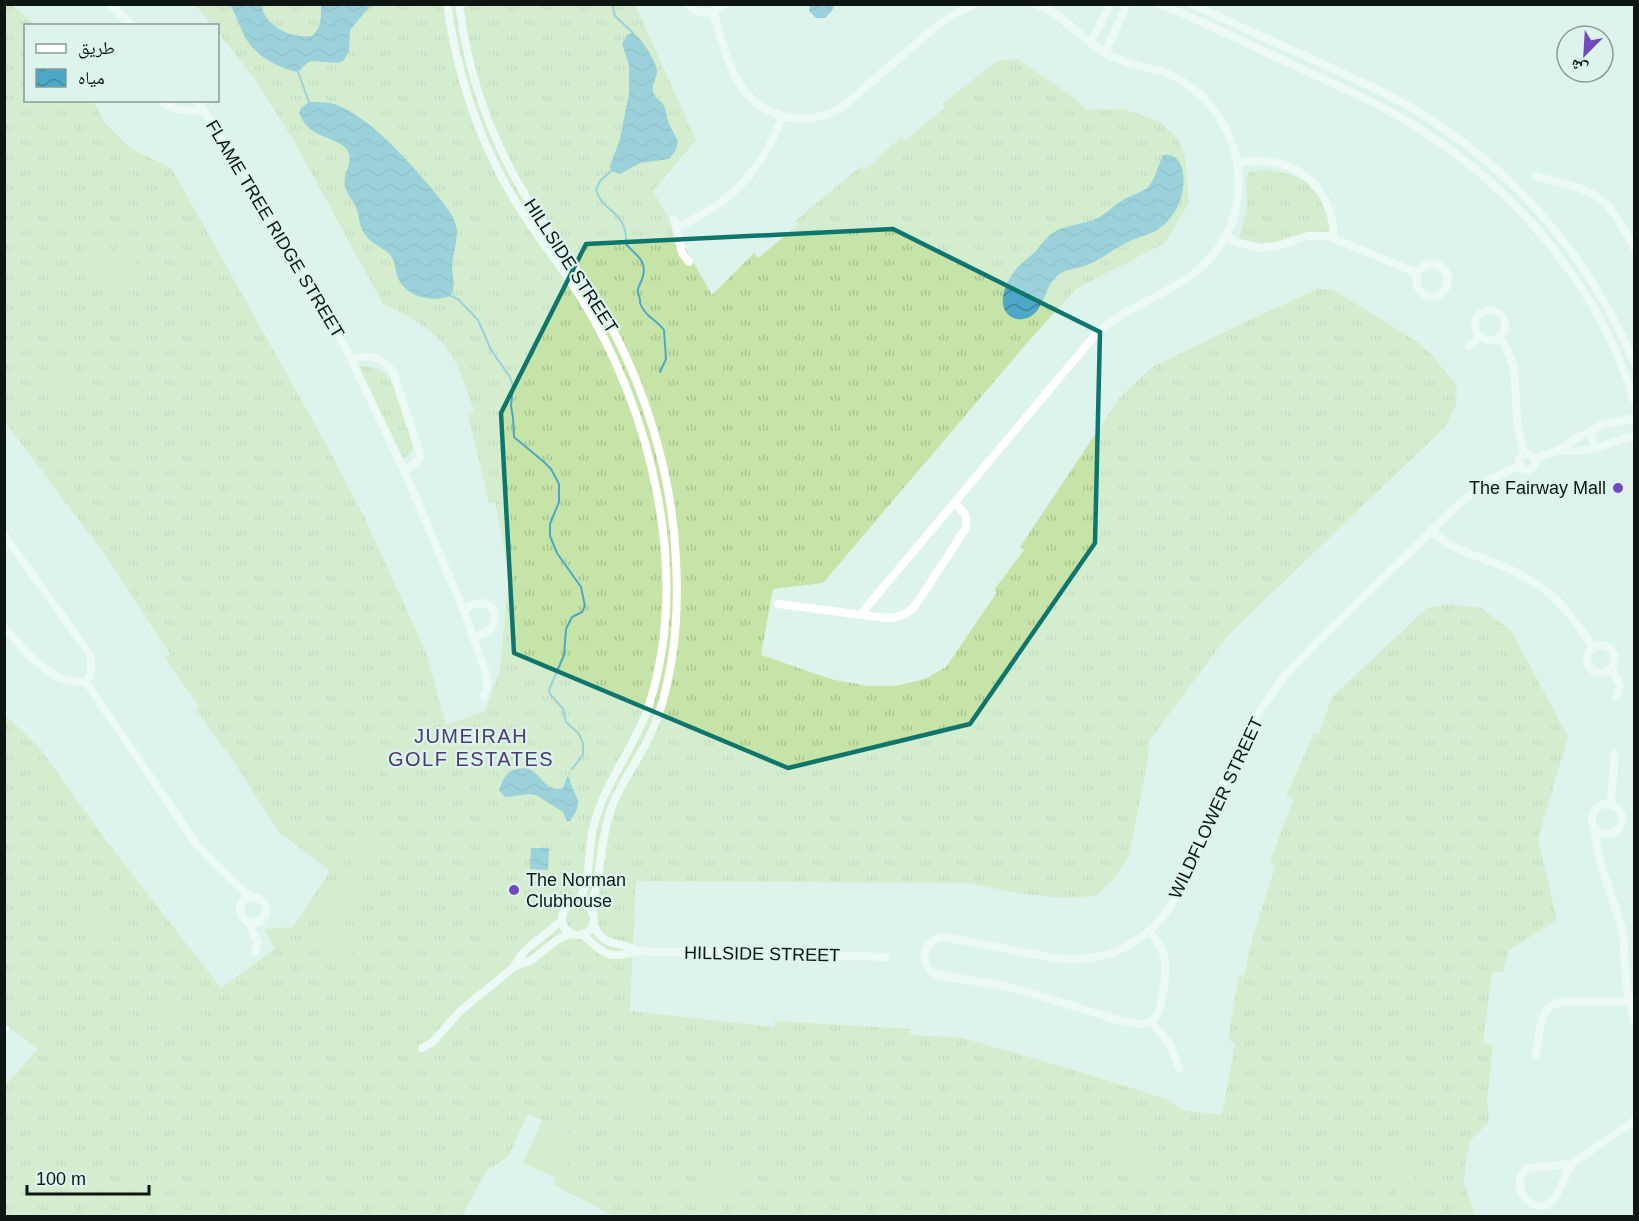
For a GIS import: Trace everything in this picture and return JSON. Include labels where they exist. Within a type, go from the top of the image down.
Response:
[{"type":"street","points":[[109,4],[130,24]]},
{"type":"street","name":"HILLSIDE STREET","points":[[447,4],[467,94],[493,160],[518,206],[593,318],[630,397],[644,436],[654,476],[661,517],[664,558],[664,622],[661,655],[654,687],[641,728],[606,791],[597,814],[585,889],[577,903],[565,909],[562,919],[523,953],[515,966]]},
{"type":"street","name":"HILLSIDE STREET","points":[[459,4],[465,41],[478,90],[507,162],[532,206],[594,296],[640,389],[652,422],[665,473],[674,525],[677,597],[675,634],[666,690],[650,737],[610,812],[602,842],[592,911],[593,923]]},
{"type":"street","points":[[687,4],[691,9],[702,13],[713,12],[724,4]]},
{"type":"street","points":[[713,12],[734,73],[744,90],[757,104],[793,119],[813,119],[841,108],[934,28],[954,14],[975,4]]},
{"type":"street","points":[[860,615],[1096,334],[1121,315],[1189,278],[1213,255],[1226,237],[1237,201],[1238,163],[1221,121],[1210,106],[1190,87],[1166,73],[1121,61],[1105,53],[1058,15],[1035,4]]},
{"type":"street","points":[[1090,43],[1107,4]]},
{"type":"street","points":[[1105,53],[1127,4]]},
{"type":"street","points":[[1158,4],[1383,107],[1439,142],[1492,183],[1538,230],[1595,310],[1635,400]]},
{"type":"street","points":[[1191,4],[1386,94],[1439,126],[1489,163],[1534,205],[1573,253],[1606,304],[1635,362]]},
{"type":"street","points":[[1100,24],[1105,34],[1114,33]]},
{"type":"street","points":[[162,102],[179,110],[203,109]]},
{"type":"street","name":"FLAME TREE RIDGE STREET","points":[[198,102],[295,257],[351,359],[404,470],[463,609],[488,680],[484,696]]},
{"type":"street","points":[[689,262],[682,253],[675,223],[689,222],[715,208],[747,179],[764,156],[782,116]]},
{"type":"street","points":[[1238,163],[1258,160],[1278,162],[1305,176],[1325,199],[1332,218],[1334,238]]},
{"type":"street","points":[[1536,176],[1583,190],[1599,198],[1612,210],[1635,248]]},
{"type":"street","points":[[1226,237],[1246,246],[1261,248],[1321,235],[1334,238],[1418,273]]},
{"type":"street","points":[[1490,310],[1499,313],[1505,320],[1505,330],[1500,337],[1490,341],[1480,337],[1475,329],[1476,320],[1481,313],[1490,310]]},
{"type":"street","points":[[1469,345],[1480,337]]},
{"type":"street","points":[[1500,337],[1514,368],[1517,420],[1524,454]]},
{"type":"street","name":"FLAME TREE RIDGE STREET","points":[[351,359],[374,356],[385,362],[393,372],[420,454],[420,458],[414,465],[404,470]]},
{"type":"street","name":"WILDFLOWER STREET","points":[[1151,1021],[1134,1024],[1011,988],[939,976],[931,972],[926,965],[924,958],[926,950],[930,943],[937,938],[944,937],[1066,960],[1092,958],[1123,948],[1149,931],[1161,919],[1179,893],[1231,765],[1254,719],[1283,678],[1316,643],[1431,530],[1477,489],[1496,476],[1520,465],[1526,470],[1531,469],[1535,465],[1535,459],[1559,450],[1590,431],[1608,423],[1635,418]]},
{"type":"street","points":[[1590,431],[1595,449]]},
{"type":"street","name":"WILDFLOWER STREET","points":[[1559,450],[1581,452],[1635,436]]},
{"type":"street","points":[[1524,454],[1530,454],[1535,459]]},
{"type":"street","points":[[1520,465],[1519,460],[1524,454]]},
{"type":"street","points":[[778,604],[893,618],[905,615],[915,606],[966,528],[966,516],[955,502]]},
{"type":"street","points":[[1431,530],[1453,548],[1509,569],[1526,577],[1551,594],[1572,615],[1593,647]]},
{"type":"street","points":[[4,536],[89,653],[91,671],[86,682]]},
{"type":"street","points":[[664,558],[676,557]]},
{"type":"street","points":[[463,609],[482,603],[494,612],[495,620],[491,627],[474,638]]},
{"type":"street","points":[[4,628],[56,678],[71,683],[86,682]]},
{"type":"street","points":[[1601,645],[1612,650],[1616,657],[1612,669],[1605,673],[1597,673],[1590,668],[1587,657],[1593,647],[1601,645]]},
{"type":"street","points":[[1612,669],[1620,686],[1616,697]]},
{"type":"street","points":[[86,682],[196,844],[250,897],[258,898],[265,903],[266,912],[262,919],[258,922],[248,922]]},
{"type":"street","points":[[1610,804],[1615,754]]},
{"type":"street","points":[[1593,825],[1598,832],[1606,835],[1615,832],[1622,821],[1620,812],[1610,804],[1597,808],[1592,816],[1593,825],[1598,854],[1623,931],[1626,985],[1635,1020]]},
{"type":"street","points":[[1598,854],[1606,835]]},
{"type":"street","points":[[250,897],[243,902],[240,910],[258,943],[255,952]]},
{"type":"street","points":[[577,903],[585,905],[592,911]]},
{"type":"street","points":[[562,919],[564,927],[571,933]]},
{"type":"street","points":[[422,1048],[433,1042],[459,1012],[515,966],[530,961],[557,940],[571,933],[587,932],[593,923],[599,935],[611,943],[616,950],[615,956],[601,951],[582,934]]},
{"type":"street","points":[[1149,931],[1163,948],[1166,964],[1160,1009],[1151,1021],[1171,1046],[1179,1068]]},
{"type":"street","points":[[601,951],[603,944],[611,943]]},
{"type":"street","name":"HILLSIDE STREET","points":[[611,943],[631,947],[637,951]]},
{"type":"street","name":"HILLSIDE STREET","points":[[615,956],[637,951],[886,957]]},
{"type":"street","points":[[1536,1054],[1543,1014],[1549,1006],[1562,1002],[1629,1002]]},
{"type":"street","points":[[1571,1164],[1550,1203],[1535,1204],[1527,1201],[1521,1194],[1521,1177],[1527,1168],[1571,1164],[1635,1121]]},
{"type":"highlighted area","points":[[893,229],[1100,332],[1095,543],[970,724],[788,768],[514,653],[501,413],[586,244]]},
{"type":"green space","name":"JUMEIRAH GOLF ESTATES","points":[[5,5],[12,5],[34,24],[24,24],[24,102],[94,102],[105,123],[130,148],[172,169],[328,448],[365,519],[426,652],[446,725],[485,711],[500,669],[509,576],[495,502],[489,503],[468,414],[474,411],[465,384],[447,348],[440,340],[413,320],[383,304],[294,141],[256,81],[219,33],[219,24],[211,24],[195,5],[635,5],[696,140],[653,191],[712,295],[754,253],[758,258],[798,225],[795,221],[861,166],[865,170],[901,137],[905,141],[945,107],[942,104],[997,61],[1017,59],[1076,99],[1086,110],[1123,109],[1159,121],[1177,138],[1185,156],[1189,203],[1165,243],[1076,289],[1027,343],[823,583],[773,589],[761,655],[835,680],[868,686],[895,686],[925,679],[946,667],[997,592],[994,590],[1024,550],[1020,547],[1120,397],[1152,367],[1317,289],[1332,289],[1416,341],[1430,353],[1457,386],[1456,405],[1444,428],[1228,635],[1149,741],[1148,758],[1129,856],[1113,880],[1096,896],[1063,898],[1023,894],[968,883],[636,881],[630,1011],[774,1027],[775,1021],[909,1029],[911,1035],[963,1038],[1166,1099],[1182,1110],[1222,1115],[1235,1043],[1228,1040],[1239,975],[1244,976],[1253,936],[1275,868],[1270,862],[1293,800],[1286,796],[1314,733],[1319,734],[1332,697],[1427,608],[1450,604],[1482,608],[1512,632],[1568,737],[1538,839],[1557,920],[1509,950],[1503,972],[1492,972],[1483,1043],[1493,1046],[1487,1101],[1489,1122],[1471,1140],[1466,1156],[1464,1183],[1475,1216],[614,1216],[554,1185],[556,1178],[564,1175],[573,1135],[528,1114],[508,1157],[486,1171],[462,1216],[5,1216],[5,1085],[38,1049],[5,1024],[4,714],[38,746],[107,842],[221,988],[275,949],[264,929],[293,927],[330,871],[279,832],[232,759],[195,709],[199,706],[165,658],[170,654],[104,553],[5,422]]},
{"type":"green space","points":[[1269,170],[1301,179],[1321,193],[1329,208],[1333,238],[1311,237],[1266,247],[1239,239],[1247,208],[1246,178],[1249,172]]},
{"type":"green space","points":[[121,245],[135,252],[140,276],[127,284],[102,283],[90,269],[96,256],[108,257]]},
{"type":"green space","points":[[356,366],[375,368],[391,381],[401,402],[414,447],[408,456],[401,458]]},
{"type":"green space","points":[[52,370],[75,377],[77,390],[71,405],[57,407],[43,379]]},
{"type":"green space","points":[[373,734],[379,745],[395,746],[401,778],[393,779],[378,767],[362,761],[357,749],[363,736]]},
{"type":"green space","points":[[364,839],[373,840],[375,852],[368,872],[360,873],[349,865]]},
{"type":"green space","points":[[350,882],[362,887],[365,896],[344,924],[348,946],[354,955],[346,962],[333,959],[317,944],[315,931],[322,925],[325,905],[340,887]]},
{"type":"green space","points":[[90,900],[100,904],[103,924],[114,934],[109,949],[97,950],[93,936],[78,934],[73,918]]},
{"type":"green space","points":[[150,1006],[169,1007],[181,1018],[177,1031],[145,1025],[140,1015]]},
{"type":"green space","points":[[637,1090],[645,1096],[651,1120],[646,1127],[633,1130],[626,1125],[624,1119],[629,1108],[630,1097]]},
{"type":"green space","points":[[542,1121],[573,1135],[577,1143],[564,1175],[556,1178],[523,1163]]},
{"type":"green space","points":[[1122,1137],[1135,1145],[1149,1144],[1158,1150],[1156,1163],[1160,1175],[1157,1179],[1135,1178],[1130,1159],[1116,1147],[1116,1142]]},
{"type":"green space","points":[[1402,1151],[1407,1154],[1409,1171],[1419,1183],[1418,1191],[1409,1198],[1397,1195],[1390,1182],[1377,1167],[1382,1157],[1394,1158]]},
{"type":"green space","points":[[717,1161],[731,1168],[736,1174],[749,1179],[752,1182],[750,1186],[727,1188],[717,1198],[705,1194],[698,1183],[707,1176],[711,1163]]},
{"type":"water","points":[[810,4],[835,5],[825,18],[816,18],[809,11]]},
{"type":"water","points":[[230,5],[261,5],[268,19],[280,30],[296,35],[312,36],[318,29],[321,5],[371,5],[350,30],[349,51],[344,60],[339,63],[312,61],[298,72],[274,64],[253,49]]},
{"type":"water","points":[[633,33],[644,44],[654,61],[657,71],[653,91],[655,97],[665,107],[677,146],[669,159],[640,163],[620,174],[611,171],[610,166],[620,139],[629,93],[629,65],[622,44],[627,35]]},
{"type":"water","points":[[309,102],[337,105],[364,121],[401,154],[446,206],[457,230],[452,266],[454,285],[450,296],[436,299],[421,297],[402,285],[391,256],[372,242],[361,227],[356,207],[345,187],[350,160],[348,151],[344,146],[310,128],[299,113],[301,108]]},
{"type":"water","points":[[1163,155],[1177,159],[1181,164],[1184,179],[1180,201],[1165,224],[1156,231],[1124,244],[1095,261],[1064,271],[1053,280],[1040,307],[1030,317],[1015,319],[1010,316],[1003,305],[1004,291],[1018,267],[1054,232],[1097,218],[1123,200],[1147,188]]},
{"type":"water","points":[[525,768],[531,770],[551,788],[563,788],[569,777],[578,803],[570,821],[567,821],[563,812],[536,795],[505,797],[499,790],[508,773]]},
{"type":"water","points":[[531,848],[549,848],[548,870],[530,869]]},
{"type":"waterway","points":[[612,4],[615,16],[633,33]]},
{"type":"waterway","points":[[298,72],[309,102]]},
{"type":"waterway","points":[[611,171],[600,181],[596,190],[599,198],[623,225],[626,244],[642,261],[644,270],[638,289],[640,303],[645,312],[664,330],[666,359],[660,372]]},
{"type":"waterway","points":[[451,296],[458,299],[478,320],[491,350],[510,377],[513,386],[511,406],[514,437],[551,469],[559,484],[559,502],[550,524],[550,536],[557,553],[581,587],[585,606],[582,612],[572,617],[566,629],[564,655],[549,690],[563,709],[566,722],[579,734],[583,743],[583,755],[572,769]]},
{"type":"place","name":"The Fairway Mall","points":[[1618,488]]},
{"type":"place","name":"The Norman Clubhouse","points":[[514,890]]},
{"type":"district","name":"JUMEIRAH GOLF ESTATES","points":[[471,748]]}]
